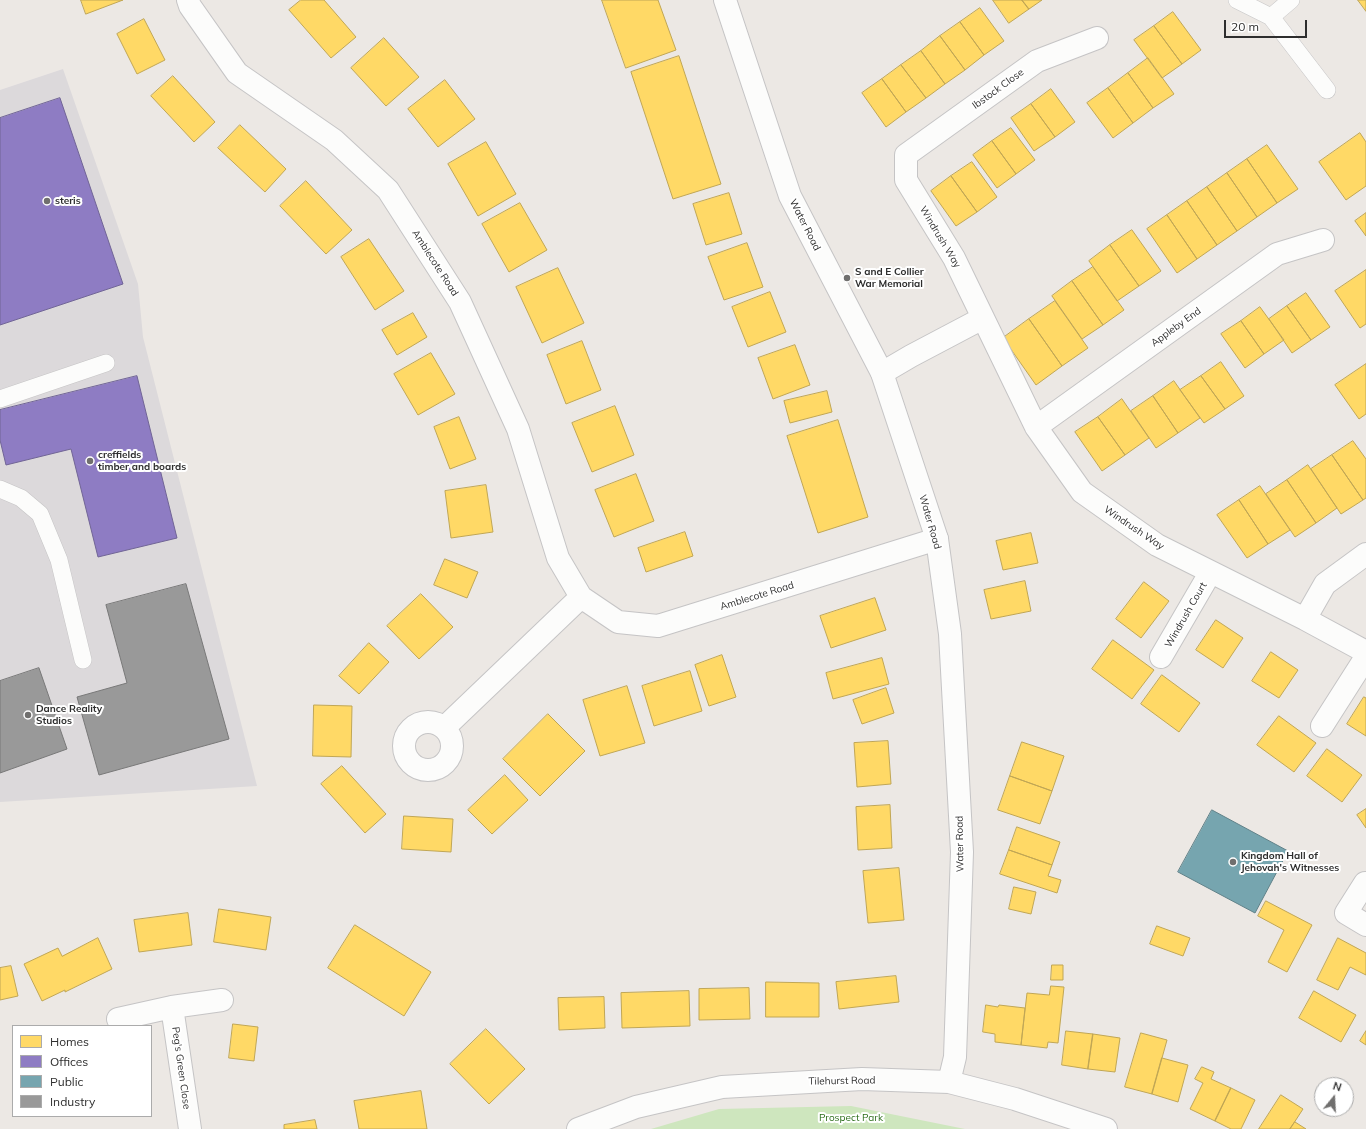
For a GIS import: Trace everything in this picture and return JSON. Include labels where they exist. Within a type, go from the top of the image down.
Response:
[{"type":"street","name":"Amblecote Road","points":[[188,0],[190,6],[237,73],[334,140],[388,190],[460,302],[518,429],[558,558],[581,597],[618,622],[658,626],[936,539]]},
{"type":"street","name":"Water Road","points":[[725,0],[790,196],[882,372],[936,539],[950,634],[962,852],[955,1057],[949,1082]]},
{"type":"street","name":"Ibstock Close","points":[[906,156],[1037,61],[1097,38]]},
{"type":"street","name":"Windrush Way","points":[[906,156],[906,180],[954,258],[1036,427],[1082,492],[1157,545],[1366,652]]},
{"type":"street","name":"Appleby End","points":[[1036,427],[1277,254],[1323,240]]},
{"type":"street","points":[[882,372],[983,318]]},
{"type":"street","points":[[1305,620],[1325,584],[1366,554]]},
{"type":"street","name":"Windrush Court","points":[[1161,657],[1210,573]]},
{"type":"street","points":[[444,728],[581,597]]},
{"type":"street","points":[[1322,726],[1366,656]]},
{"type":"street","points":[[1365,884],[1346,913],[1366,925]]},
{"type":"street","points":[[118,1019],[172,1007],[222,1000]]},
{"type":"street","name":"Peg's Green Close","points":[[172,1007],[190,1129]]},
{"type":"street","name":"Tilehurst Road","points":[[578,1129],[636,1107],[722,1087],[862,1079],[949,1082],[1015,1099],[1106,1129]]},
{"type":"lane","points":[[1237,0],[1271,17],[1327,90]]},
{"type":"lane","points":[[1271,17],[1291,0]]},
{"type":"lane","points":[[0,399],[106,363]]},
{"type":"lane","points":[[0,489],[21,498],[40,514],[59,560],[83,660]]},
{"type":"shaded area","points":[[63,69],[138,284],[143,337],[257,786],[0,802],[0,90]]},
{"type":"green space","name":"Prospect Park","points":[[851,1106],[965,1129],[651,1129],[719,1109]]},
{"type":"building: Homes","points":[[81,0],[123,0],[86,14]]},
{"type":"building: Homes","points":[[301,0],[324,0],[356,37],[331,58],[289,10]]},
{"type":"building: Homes","points":[[602,0],[658,0],[676,50],[626,68]]},
{"type":"building: Homes","points":[[993,0],[1022,0],[1029,9],[1009,23]]},
{"type":"building: Homes","points":[[1022,0],[1042,0],[1029,9]]},
{"type":"building: Homes","points":[[1358,0],[1366,0],[1366,11]]},
{"type":"building: Homes","points":[[980,8],[1004,41],[984,55],[960,22]]},
{"type":"building: Homes","points":[[1173,12],[1201,50],[1182,64],[1154,26]]},
{"type":"building: Homes","points":[[144,19],[165,60],[137,74],[117,34]]},
{"type":"building: Homes","points":[[960,22],[984,55],[965,70],[940,36]]},
{"type":"building: Homes","points":[[1154,26],[1182,64],[1162,78],[1134,40]]},
{"type":"building: Homes","points":[[940,36],[965,70],[945,84],[921,51]]},
{"type":"building: Homes","points":[[384,38],[419,77],[386,106],[351,68]]},
{"type":"building: Homes","points":[[921,51],[945,84],[926,98],[901,65]]},
{"type":"building: Homes","points":[[679,56],[721,184],[673,199],[631,72]]},
{"type":"building: Homes","points":[[1148,58],[1174,94],[1153,108],[1128,73]]},
{"type":"building: Homes","points":[[901,65],[926,98],[906,112],[882,79]]},
{"type":"building: Homes","points":[[1128,73],[1153,108],[1133,123],[1108,88]]},
{"type":"building: Homes","points":[[173,76],[215,122],[194,142],[151,96]]},
{"type":"building: Homes","points":[[882,79],[906,112],[886,127],[862,93]]},
{"type":"building: Homes","points":[[445,80],[475,119],[438,147],[408,109]]},
{"type":"building: Homes","points":[[1108,88],[1133,123],[1113,138],[1087,103]]},
{"type":"building: Homes","points":[[1051,89],[1075,122],[1055,137],[1031,104]]},
{"type":"building: Homes","points":[[1031,104],[1055,137],[1034,151],[1011,118]]},
{"type":"building: Homes","points":[[240,125],[286,169],[265,192],[218,148]]},
{"type":"building: Homes","points":[[1011,128],[1035,160],[1016,174],[992,141]]},
{"type":"building: Homes","points":[[1360,133],[1366,142],[1366,186],[1346,200],[1319,162]]},
{"type":"building: Homes","points":[[992,141],[1016,174],[997,188],[973,155]]},
{"type":"building: Homes","points":[[486,142],[516,194],[478,216],[448,164]]},
{"type":"building: Homes","points":[[1267,145],[1298,189],[1277,203],[1247,159]]},
{"type":"building: Homes","points":[[1247,159],[1277,203],[1257,217],[1227,173]]},
{"type":"building: Homes","points":[[972,162],[997,197],[977,212],[951,176]]},
{"type":"building: Homes","points":[[1227,173],[1257,217],[1237,231],[1207,187]]},
{"type":"building: Homes","points":[[951,176],[977,212],[956,226],[931,191]]},
{"type":"building: Homes","points":[[306,181],[352,230],[326,254],[280,206]]},
{"type":"building: Homes","points":[[1207,187],[1237,231],[1217,245],[1187,201]]},
{"type":"building: Homes","points":[[729,193],[742,234],[706,245],[693,204]]},
{"type":"building: Homes","points":[[1187,201],[1217,245],[1197,259],[1167,215]]},
{"type":"building: Homes","points":[[520,203],[547,250],[509,272],[482,224]]},
{"type":"building: Homes","points":[[1366,213],[1366,236],[1355,221]]},
{"type":"building: Homes","points":[[1167,215],[1197,259],[1177,273],[1147,229]]},
{"type":"building: Homes","points":[[1132,230],[1161,271],[1139,286],[1110,245]]},
{"type":"building: Homes","points":[[369,239],[404,291],[375,310],[341,257]]},
{"type":"building: Homes","points":[[747,243],[763,287],[724,300],[708,257]]},
{"type":"building: Homes","points":[[1110,245],[1139,286],[1117,301],[1089,261]]},
{"type":"building: Homes","points":[[1093,267],[1124,310],[1103,325],[1072,281]]},
{"type":"building: Homes","points":[[558,268],[584,323],[542,343],[516,287]]},
{"type":"building: Homes","points":[[1366,270],[1366,324],[1360,328],[1335,291]]},
{"type":"building: Homes","points":[[1072,281],[1103,325],[1082,339],[1052,296]]},
{"type":"building: Homes","points":[[770,292],[786,332],[748,347],[732,307]]},
{"type":"building: Homes","points":[[1306,293],[1330,327],[1311,340],[1287,306]]},
{"type":"building: Homes","points":[[1055,301],[1088,348],[1062,366],[1029,319]]},
{"type":"building: Homes","points":[[1287,306],[1311,340],[1292,353],[1269,319]]},
{"type":"building: Homes","points":[[1260,307],[1284,340],[1264,354],[1241,321]]},
{"type":"building: Homes","points":[[413,313],[427,337],[397,355],[382,330]]},
{"type":"building: Homes","points":[[1029,319],[1062,366],[1036,385],[1003,338]]},
{"type":"building: Homes","points":[[1241,321],[1264,354],[1245,368],[1221,334]]},
{"type":"building: Homes","points":[[582,341],[601,390],[566,404],[547,355]]},
{"type":"building: Homes","points":[[795,345],[810,385],[773,399],[758,358]]},
{"type":"building: Homes","points":[[431,353],[455,394],[418,415],[394,374]]},
{"type":"building: Homes","points":[[1221,362],[1244,396],[1225,409],[1201,376]]},
{"type":"building: Homes","points":[[1366,364],[1366,414],[1359,419],[1335,385]]},
{"type":"building: Homes","points":[[1201,376],[1225,409],[1204,423],[1180,390]]},
{"type":"building: Homes","points":[[1174,381],[1200,418],[1178,433],[1153,396]]},
{"type":"building: Homes","points":[[827,391],[832,412],[790,423],[784,401]]},
{"type":"building: Homes","points":[[1153,396],[1178,433],[1156,448],[1131,411]]},
{"type":"building: Homes","points":[[1122,399],[1149,438],[1125,455],[1098,417]]},
{"type":"building: Homes","points":[[615,406],[634,455],[592,472],[572,423]]},
{"type":"building: Homes","points":[[459,417],[476,459],[450,469],[434,427]]},
{"type":"building: Homes","points":[[1098,417],[1125,455],[1102,471],[1075,432]]},
{"type":"building: Homes","points":[[838,420],[868,517],[818,533],[787,436]]},
{"type":"building: Homes","points":[[1353,441],[1366,459],[1366,498],[1363,500],[1332,455]]},
{"type":"building: Homes","points":[[1332,455],[1363,500],[1341,514],[1311,469]]},
{"type":"building: Homes","points":[[1308,465],[1337,508],[1316,523],[1287,480]]},
{"type":"building: Homes","points":[[636,474],[654,521],[614,537],[595,490]]},
{"type":"building: Homes","points":[[1287,480],[1316,523],[1295,537],[1266,494]]},
{"type":"building: Homes","points":[[486,485],[493,532],[451,538],[445,491]]},
{"type":"building: Homes","points":[[1260,486],[1290,530],[1268,544],[1239,500]]},
{"type":"building: Homes","points":[[1239,500],[1268,544],[1247,558],[1217,515]]},
{"type":"building: Homes","points":[[685,532],[693,556],[646,572],[638,548]]},
{"type":"building: Homes","points":[[1031,533],[1038,563],[1003,570],[996,541]]},
{"type":"building: Homes","points":[[445,559],[478,572],[467,598],[434,585]]},
{"type":"building: Homes","points":[[1025,581],[1031,611],[991,619],[984,590]]},
{"type":"building: Homes","points":[[1144,582],[1169,601],[1141,638],[1116,619]]},
{"type":"building: Homes","points":[[421,594],[453,627],[419,659],[387,626]]},
{"type":"building: Homes","points":[[875,598],[886,630],[831,648],[820,616]]},
{"type":"building: Homes","points":[[1216,620],[1243,638],[1223,668],[1196,650]]},
{"type":"building: Homes","points":[[1113,640],[1154,670],[1132,699],[1092,669]]},
{"type":"building: Homes","points":[[369,643],[389,662],[359,694],[339,676]]},
{"type":"building: Homes","points":[[1271,652],[1298,670],[1279,698],[1252,681]]},
{"type":"building: Homes","points":[[722,655],[736,697],[709,706],[695,665]]},
{"type":"building: Homes","points":[[882,658],[889,684],[833,699],[826,673]]},
{"type":"building: Homes","points":[[690,671],[702,711],[654,726],[642,686]]},
{"type":"building: Homes","points":[[1162,675],[1200,703],[1179,732],[1141,704]]},
{"type":"building: Homes","points":[[627,686],[645,743],[600,756],[583,700]]},
{"type":"building: Homes","points":[[886,688],[894,713],[862,724],[853,700]]},
{"type":"building: Homes","points":[[1364,697],[1366,698],[1366,736],[1347,724]]},
{"type":"building: Homes","points":[[314,705],[352,706],[351,757],[313,756]]},
{"type":"building: Homes","points":[[548,714],[585,751],[540,796],[503,759]]},
{"type":"building: Homes","points":[[1279,716],[1316,743],[1294,772],[1257,745]]},
{"type":"building: Homes","points":[[888,741],[891,784],[857,787],[854,743]]},
{"type":"building: Homes","points":[[1022,742],[1064,756],[1052,791],[1010,776]]},
{"type":"building: Homes","points":[[1327,749],[1362,775],[1342,802],[1307,776]]},
{"type":"building: Homes","points":[[342,766],[386,814],[365,833],[321,784]]},
{"type":"building: Homes","points":[[505,775],[528,800],[492,834],[468,810]]},
{"type":"building: Homes","points":[[1010,776],[1052,791],[1040,824],[998,810]]},
{"type":"building: Homes","points":[[890,805],[892,848],[858,850],[856,807]]},
{"type":"building: Homes","points":[[1366,809],[1366,828],[1357,815]]},
{"type":"building: Homes","points":[[404,816],[453,819],[451,852],[402,849]]},
{"type":"building: Homes","points":[[1017,827],[1060,842],[1052,865],[1009,850]]},
{"type":"building: Homes","points":[[1009,850],[1052,865],[1048,876],[1061,880],[1057,893],[1000,874]]},
{"type":"building: Homes","points":[[899,868],[904,920],[868,923],[863,871]]},
{"type":"building: Homes","points":[[1014,887],[1036,892],[1031,914],[1009,909]]},
{"type":"building: Homes","points":[[1266,901],[1312,925],[1287,972],[1268,962],[1284,930],[1258,916]]},
{"type":"building: Homes","points":[[219,909],[271,917],[266,950],[214,942]]},
{"type":"building: Homes","points":[[188,913],[192,945],[139,952],[134,920]]},
{"type":"building: Homes","points":[[355,925],[431,972],[404,1016],[328,968]]},
{"type":"building: Homes","points":[[1157,926],[1190,938],[1183,956],[1150,944]]},
{"type":"building: Homes","points":[[98,938],[112,969],[65,992],[65,990],[42,1001],[24,964],[58,948],[62,956]]},
{"type":"building: Homes","points":[[1338,938],[1366,953],[1366,975],[1350,967],[1338,990],[1317,980]]},
{"type":"building: Homes","points":[[1052,965],[1063,965],[1063,980],[1051,980]]},
{"type":"building: Homes","points":[[11,966],[18,996],[0,1000],[0,968]]},
{"type":"building: Homes","points":[[896,976],[899,1002],[839,1009],[836,982]]},
{"type":"building: Homes","points":[[766,982],[819,983],[819,1017],[766,1017]]},
{"type":"building: Homes","points":[[1051,986],[1064,987],[1058,1043],[1048,1042],[1047,1048],[1021,1045],[1027,993],[1049,995]]},
{"type":"building: Homes","points":[[749,988],[750,1019],[699,1020],[699,989]]},
{"type":"building: Homes","points":[[689,991],[690,1026],[622,1028],[621,993]]},
{"type":"building: Homes","points":[[1314,991],[1356,1015],[1341,1042],[1299,1018]]},
{"type":"building: Homes","points":[[604,997],[605,1028],[559,1030],[558,998]]},
{"type":"building: Homes","points":[[986,1005],[1025,1008],[1021,1045],[995,1042],[995,1034],[983,1032]]},
{"type":"building: Homes","points":[[233,1024],[258,1027],[254,1061],[229,1058]]},
{"type":"building: Homes","points":[[486,1029],[525,1069],[489,1104],[450,1064]]},
{"type":"building: Homes","points":[[1066,1031],[1093,1034],[1088,1069],[1062,1065]]},
{"type":"building: Homes","points":[[1366,1031],[1366,1045],[1360,1041]]},
{"type":"building: Homes","points":[[1141,1033],[1167,1040],[1152,1094],[1125,1087]]},
{"type":"building: Homes","points":[[1093,1034],[1120,1038],[1115,1072],[1088,1069]]},
{"type":"building: Homes","points":[[1162,1058],[1188,1065],[1178,1102],[1152,1094]]},
{"type":"building: Homes","points":[[1202,1067],[1214,1072],[1211,1079],[1231,1088],[1215,1121],[1190,1109],[1203,1083],[1195,1079]]},
{"type":"building: Homes","points":[[1231,1088],[1255,1100],[1241,1129],[1231,1129],[1215,1121]]},
{"type":"building: Homes","points":[[421,1091],[427,1129],[359,1129],[354,1101]]},
{"type":"building: Homes","points":[[1281,1095],[1303,1109],[1290,1129],[1259,1129]]},
{"type":"building: Homes","points":[[315,1120],[317,1129],[284,1129],[284,1125]]},
{"type":"building: Homes","points":[[1295,1122],[1306,1129],[1290,1129]]},
{"type":"building: Offices","name":"steris","points":[[60,98],[123,284],[0,325],[0,118]]},
{"type":"building: Offices","points":[[137,376],[177,538],[98,557],[71,449],[6,465],[0,440],[0,410]]},
{"type":"building: Public","name":"Kingdom Hall of Jehovah's Witnesses","points":[[1212,810],[1288,851],[1255,913],[1178,872]]},
{"type":"building: Industry","points":[[186,584],[229,739],[99,775],[77,697],[127,683],[106,605]]},
{"type":"building: Industry","name":"Dance Reality Studios","points":[[39,668],[67,749],[0,773],[0,681]]},
{"type":"place","name":"steris","points":[[47,201]]},
{"type":"place","name":"S and E Collier War Memorial","points":[[847,278]]},
{"type":"place","name":"creffields timber and boards","points":[[90,461]]},
{"type":"place","name":"Dance Reality Studios","points":[[28,715]]},
{"type":"place","name":"Kingdom Hall of Jehovah's Witnesses","points":[[1233,862]]}]
